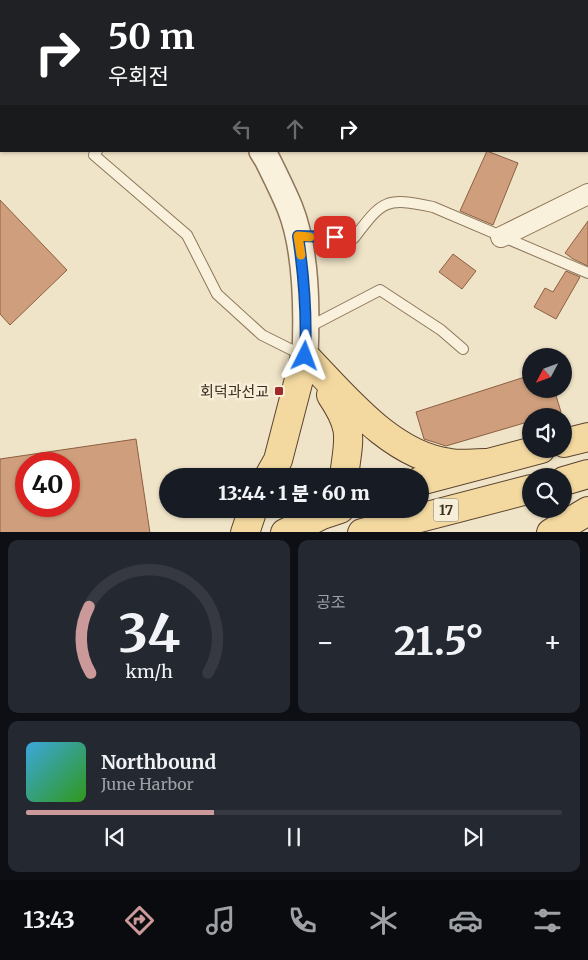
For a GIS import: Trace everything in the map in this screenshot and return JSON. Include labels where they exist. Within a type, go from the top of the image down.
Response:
[{"type":"main road","points":[[305,356],[366,418],[394,442],[430,458],[451,464],[485,463]]},
{"type":"main road","points":[[274,468],[278,460],[305,356]]},
{"type":"main road","points":[[305,356],[344,414],[350,435],[345,468]]},
{"type":"main road","points":[[572,441],[588,437]]},
{"type":"main road","name":"17","points":[[429,471],[485,463],[522,454]]},
{"type":"main road","points":[[572,479],[588,474]]},
{"type":"main road","name":"17","points":[[362,532],[522,491]]},
{"type":"main road","points":[[551,532],[588,511]]},
{"type":"main road","points":[[245,532],[250,518]]},
{"type":"main road","points":[[285,532],[315,518]]},
{"type":"street","points":[[263,152],[290,209],[298,236],[304,277],[305,356]]},
{"type":"street","points":[[501,237],[588,194]]},
{"type":"lane","points":[[96,152],[94,155],[187,235],[217,294],[262,335],[305,356]]},
{"type":"lane","points":[[298,236],[354,238],[374,213],[387,203],[411,202],[434,207],[501,237],[588,272]]},
{"type":"lane","points":[[306,328],[380,290],[441,330],[462,349]]},
{"type":"building","points":[[487,152],[518,163],[493,225],[460,211]]},
{"type":"building","points":[[0,200],[67,270],[10,325],[0,314]]},
{"type":"building","points":[[588,221],[588,266],[565,253]]},
{"type":"building","points":[[453,254],[476,271],[462,289],[439,272]]},
{"type":"building","points":[[566,271],[580,277],[556,319],[534,307],[545,288],[553,292]]},
{"type":"building","points":[[522,378],[522,398],[557,398],[560,408],[522,408],[522,424],[446,446],[424,439],[416,412]]},
{"type":"building","points":[[136,439],[150,532],[0,532],[0,459],[15,457],[15,517],[80,517],[80,452],[48,452]]},
{"type":"slow traffic","points":[[301,255],[298,236],[310,237]]},
{"type":"place","name":"회덕과선교","points":[[279,391]]},
{"type":"route","points":[[305,356],[304,277],[298,236],[335,237]]}]
